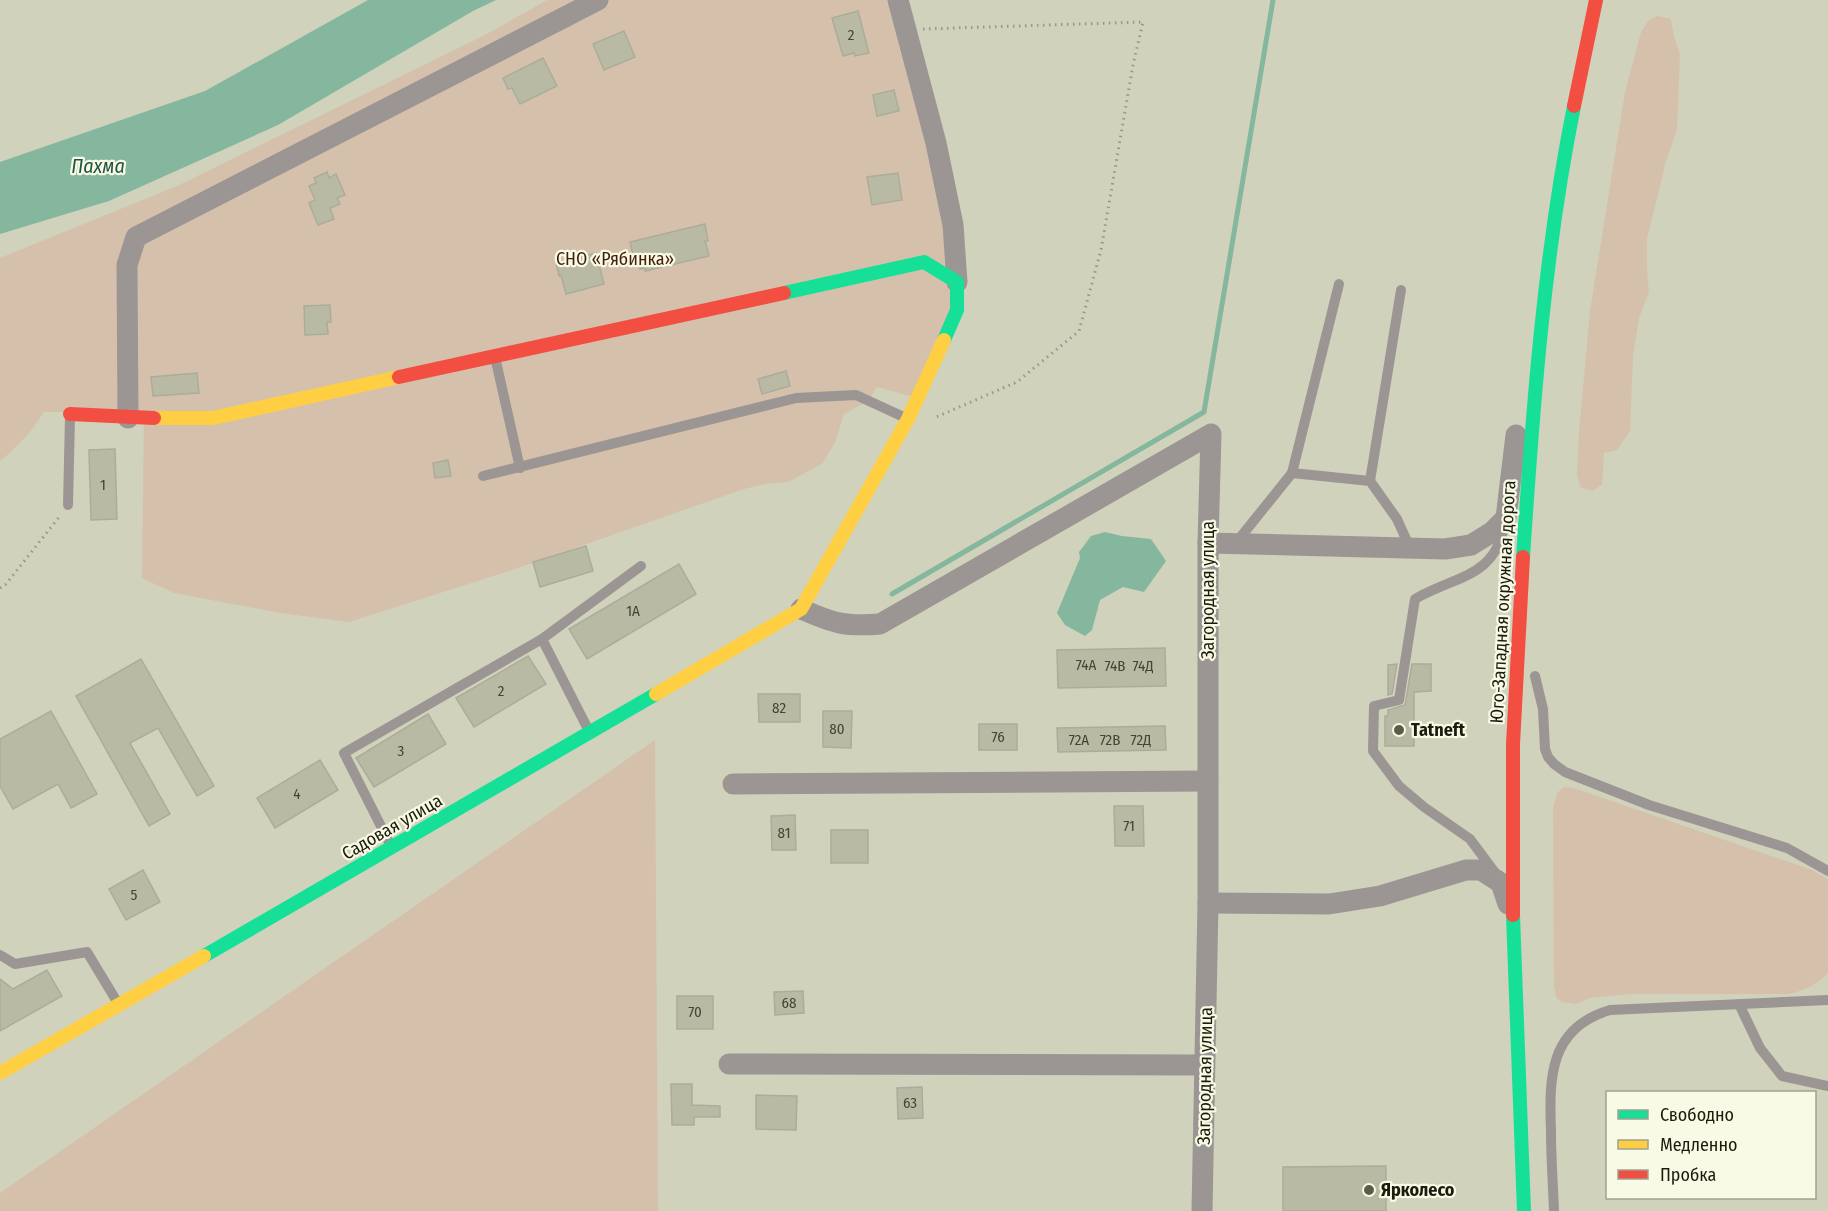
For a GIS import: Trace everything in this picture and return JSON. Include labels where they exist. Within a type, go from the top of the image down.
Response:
[{"type":"main road","name":"Юго-Западная окружная дорога","points":[[1586,86],[1596,0]]},
{"type":"main road","name":"Юго-Западная окружная дорога","points":[[1524,1211],[1513,923],[1512,820],[1514,719],[1522,574],[1534,405],[1554,216],[1564,155],[1586,86],[1602,0]]},
{"type":"main road","points":[[70,414],[128,418],[213,418],[924,262],[957,282],[957,310],[908,419],[801,609]]},
{"type":"main road","name":"Садовая улица","points":[[0,1073],[591,733],[801,609]]},
{"type":"main road","name":"Юго-Западная окружная дорога","points":[[1533,755],[1535,670]]},
{"type":"main road","points":[[1537,1107],[1541,1211]]},
{"type":"street","points":[[128,418],[127,265],[136,237],[598,0]]},
{"type":"street","points":[[898,0],[936,143],[951,215],[957,282]]},
{"type":"street","points":[[1208,543],[1445,549],[1471,545],[1492,532],[1506,518],[1538,233],[1548,169],[1586,86]]},
{"type":"street","name":"Загородная улица","points":[[801,609],[832,622],[857,626],[880,624],[1211,434],[1208,543],[1208,903],[1202,1211]]},
{"type":"street","points":[[733,784],[1208,781]]},
{"type":"street","points":[[1208,903],[1329,904],[1380,896],[1466,870],[1481,870],[1501,883],[1513,923]]},
{"type":"street","points":[[729,1064],[1204,1065]]},
{"type":"lane","points":[[1235,544],[1292,473],[1339,284]]},
{"type":"lane","points":[[1401,290],[1370,481],[1397,519],[1410,548]]},
{"type":"lane","points":[[495,356],[520,468]]},
{"type":"lane","points":[[483,476],[796,398],[856,395],[908,419]]},
{"type":"lane","points":[[68,505],[70,414]]},
{"type":"lane","points":[[1292,473],[1370,481]]},
{"type":"lane","points":[[1501,883],[1486,858],[1470,839],[1424,807],[1399,786],[1373,751],[1374,706],[1399,700],[1415,599],[1474,573],[1492,559],[1502,538],[1506,518]]},
{"type":"lane","points":[[392,848],[344,753],[542,639],[641,566]]},
{"type":"lane","points":[[542,639],[591,733]]},
{"type":"lane","points":[[1535,670],[1543,709],[1545,749],[1548,757],[1565,771],[1649,805],[1787,848],[1828,871]]},
{"type":"lane","points":[[0,955],[15,964],[87,952],[119,1005]]},
{"type":"lane","points":[[1554,1211],[1550,1089],[1553,1065],[1558,1051],[1570,1032],[1580,1023],[1596,1014],[1610,1010],[1828,1000]]},
{"type":"lane","points":[[1740,1004],[1760,1048],[1782,1076],[1828,1086]]},
{"type":"path","points":[[907,33],[916,29],[1143,22],[1133,65],[1101,250],[1079,331],[1017,382],[933,418]]},
{"type":"path","points":[[0,588],[6,584],[34,550],[68,505]]},
{"type":"green space","name":"СНО «Рябинка»","points":[[547,0],[908,0],[964,298],[917,398],[877,387],[868,401],[844,414],[835,443],[822,464],[788,482],[744,489],[509,571],[349,622],[280,613],[174,593],[142,578],[144,412],[44,412],[35,426],[0,461],[0,258],[177,186],[485,35]]},
{"type":"green space","points":[[1657,16],[1671,19],[1680,54],[1677,130],[1666,161],[1647,239],[1649,292],[1639,318],[1633,356],[1630,431],[1617,450],[1604,453],[1602,485],[1592,491],[1580,487],[1577,475],[1590,311],[1625,92],[1641,32],[1648,21]]},
{"type":"green space","points":[[655,740],[658,1211],[0,1211],[0,1193]]},
{"type":"green space","points":[[1564,787],[1574,788],[1812,870],[1828,879],[1828,973],[1820,981],[1789,994],[1630,994],[1590,998],[1576,1004],[1561,1002],[1556,997],[1554,986],[1553,808],[1557,793]]},
{"type":"water","name":"Пахма","points":[[368,0],[496,0],[473,11],[278,125],[109,201],[0,234],[0,162],[205,91]]},
{"type":"water","points":[[1105,532],[1151,539],[1166,561],[1144,592],[1123,587],[1100,600],[1092,630],[1085,636],[1065,625],[1057,613],[1080,558],[1079,552],[1091,536]]},
{"type":"building","points":[[858,11],[869,53],[843,56],[832,18]]},
{"type":"building","points":[[624,31],[635,57],[604,70],[593,44]]},
{"type":"building","points":[[543,58],[557,86],[520,104],[512,88],[508,89],[503,78]]},
{"type":"building","points":[[894,90],[899,111],[877,116],[873,95]]},
{"type":"building","points":[[327,172],[329,178],[336,174],[345,195],[337,198],[340,204],[330,208],[334,219],[318,225],[309,203],[315,200],[309,186],[316,183],[314,178]]},
{"type":"building","points":[[898,173],[902,200],[872,205],[867,177]]},
{"type":"building","points":[[705,224],[708,241],[705,241],[709,256],[645,271],[645,268],[640,269],[638,259],[634,259],[630,242]]},
{"type":"building","points":[[596,253],[604,284],[566,294],[556,263]]},
{"type":"building","points":[[330,305],[331,322],[327,322],[328,334],[305,335],[304,306]]},
{"type":"building","points":[[786,371],[790,386],[762,394],[758,379]]},
{"type":"building","points":[[197,373],[199,393],[153,396],[151,377]]},
{"type":"building","points":[[115,449],[117,519],[91,520],[89,450]]},
{"type":"building","points":[[448,460],[451,476],[435,478],[433,463]]},
{"type":"building","points":[[586,546],[593,571],[540,587],[533,562]]},
{"type":"building","points":[[679,564],[696,594],[587,659],[569,629]]},
{"type":"building","points":[[1165,648],[1166,686],[1058,688],[1057,650]]},
{"type":"building","points":[[528,656],[546,684],[474,727],[456,698]]},
{"type":"building","points":[[141,659],[214,786],[197,796],[158,728],[130,743],[170,814],[149,826],[76,696]]},
{"type":"building","points":[[1397,664],[1392,694],[1388,695],[1388,665]]},
{"type":"building","points":[[1412,664],[1431,664],[1431,691],[1414,692],[1414,746],[1385,746],[1385,716],[1388,716],[1388,710],[1405,705]]},
{"type":"building","points":[[758,694],[800,694],[800,722],[759,722]]},
{"type":"building","points":[[51,711],[97,794],[71,808],[58,784],[13,809],[0,786],[0,739]]},
{"type":"building","points":[[823,711],[852,711],[851,748],[823,747]]},
{"type":"building","points":[[428,714],[446,744],[374,787],[356,758]]},
{"type":"building","points":[[979,724],[1017,724],[1017,750],[979,750]]},
{"type":"building","points":[[1165,726],[1166,750],[1058,752],[1057,728]]},
{"type":"building","points":[[320,760],[338,790],[275,828],[257,798]]},
{"type":"building","points":[[1114,806],[1143,806],[1144,846],[1115,846]]},
{"type":"building","points":[[795,815],[796,850],[772,850],[771,816]]},
{"type":"building","points":[[831,830],[868,830],[868,863],[831,863]]},
{"type":"building","points":[[143,870],[160,902],[126,920],[109,889]]},
{"type":"building","points":[[47,970],[62,996],[0,1031],[0,979],[13,989]]},
{"type":"building","points":[[803,991],[804,1013],[775,1015],[774,992]]},
{"type":"building","points":[[677,996],[713,996],[713,1029],[677,1029]]},
{"type":"building","points":[[671,1084],[692,1084],[692,1105],[720,1106],[720,1117],[694,1117],[694,1125],[672,1125]]},
{"type":"building","points":[[922,1087],[923,1118],[898,1119],[897,1088]]},
{"type":"building","points":[[756,1095],[797,1096],[796,1130],[756,1129]]},
{"type":"building","points":[[1386,1166],[1386,1211],[1283,1211],[1283,1167]]},
{"type":"waterway","points":[[892,594],[1204,412],[1273,0]]},
{"type":"traffic: fast","points":[[1523,557],[1547,274],[1574,106]]},
{"type":"traffic: fast","points":[[784,293],[924,262],[957,282],[957,310],[944,340]]},
{"type":"traffic: fast","points":[[204,956],[656,694]]},
{"type":"traffic: fast","points":[[1513,915],[1524,1211]]},
{"type":"traffic: slow","points":[[656,694],[801,609],[908,419],[944,340]]},
{"type":"traffic: slow","points":[[154,418],[213,418],[399,377]]},
{"type":"traffic: slow","points":[[0,1073],[204,956]]},
{"type":"traffic: jam","points":[[1574,106],[1596,0]]},
{"type":"traffic: jam","points":[[399,377],[784,293]]},
{"type":"traffic: jam","points":[[70,414],[154,418]]},
{"type":"traffic: jam","points":[[1513,915],[1513,744],[1523,557]]},
{"type":"place","name":"Tatneft","points":[[1399,730]]},
{"type":"place","name":"Ярколесо","points":[[1369,1190]]}]
